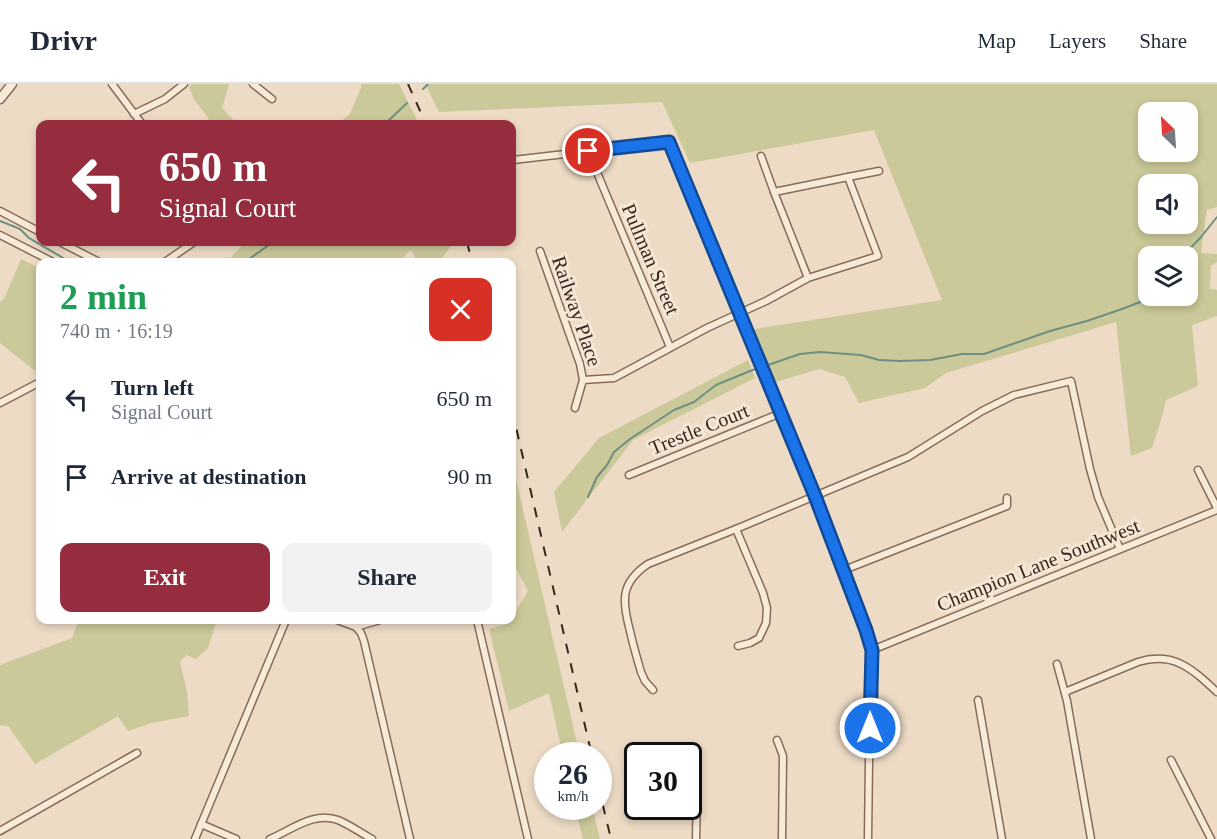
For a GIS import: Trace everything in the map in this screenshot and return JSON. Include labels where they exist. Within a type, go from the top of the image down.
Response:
[{"type":"street","points":[[0,99],[12,84]]},
{"type":"street","points":[[112,84],[139,120]]},
{"type":"street","points":[[134,114],[165,99],[184,84]]},
{"type":"street","points":[[253,84],[273,99]]},
{"type":"street","points":[[516,160],[669,142],[815,496],[872,650],[868,839]]},
{"type":"street","name":"Pullman Street","points":[[588,151],[670,347]]},
{"type":"street","points":[[760,156],[808,278]]},
{"type":"street","points":[[774,192],[879,171]]},
{"type":"street","points":[[575,408],[583,380],[614,378],[670,347],[808,278],[878,256],[848,177]]},
{"type":"street","points":[[0,211],[36,230]]},
{"type":"street","points":[[0,235],[45,258]]},
{"type":"street","points":[[68,246],[91,258]]},
{"type":"street","points":[[171,258],[188,246]]},
{"type":"street","name":"Railway Place","points":[[540,252],[583,380]]},
{"type":"street","points":[[653,690],[641,672],[624,609],[629,583],[637,572],[648,564],[908,457],[982,411],[1014,395],[1071,381],[1098,496],[1120,549]]},
{"type":"street","points":[[0,403],[36,384]]},
{"type":"street","name":"Trestle Court","points":[[629,475],[781,412]]},
{"type":"street","points":[[1198,470],[1217,509]]},
{"type":"street","points":[[844,570],[1007,506],[1007,498]]},
{"type":"street","name":"Champion Lane Southwest","points":[[872,650],[1217,509]]},
{"type":"street","points":[[736,529],[767,608],[766,623],[759,638],[738,646]]},
{"type":"street","points":[[195,839],[284,624]]},
{"type":"street","points":[[348,624],[356,627],[364,640],[410,839]]},
{"type":"street","points":[[356,627],[366,624]]},
{"type":"street","points":[[478,624],[528,839]]},
{"type":"street","points":[[1065,692],[1138,662],[1162,659],[1186,665],[1217,692]]},
{"type":"street","points":[[1057,664],[1065,692],[1091,839]]},
{"type":"street","points":[[978,700],[1002,839]]},
{"type":"street","points":[[777,740],[783,756],[783,839]]},
{"type":"street","points":[[0,831],[136,753]]},
{"type":"street","points":[[1171,760],[1211,839]]},
{"type":"street","points":[[270,839],[308,821],[324,818],[339,820],[372,839]]},
{"type":"street","points":[[696,820],[696,839]]},
{"type":"street","points":[[201,825],[236,839]]},
{"type":"shaded area","points":[[192,84],[229,84],[222,108],[233,120],[210,120],[194,99],[189,87]]},
{"type":"shaded area","points":[[361,84],[399,84],[417,120],[343,120],[350,114]]},
{"type":"shaded area","points":[[425,84],[1217,84],[1217,207],[1207,210],[1201,253],[1217,254],[1217,262],[1211,266],[1210,289],[1217,290],[1217,316],[1192,325],[1198,386],[1166,400],[1152,448],[1131,456],[1116,322],[946,373],[925,388],[859,403],[845,377],[819,369],[776,382],[754,329],[942,300],[874,130],[690,163],[662,102],[439,112]]},
{"type":"shaded area","points":[[241,246],[451,246],[442,258],[416,258],[411,250],[402,258],[231,258]]},
{"type":"shaded area","points":[[21,259],[36,266],[36,372],[0,343],[0,302],[4,299]]},
{"type":"shaded area","points":[[748,360],[755,378],[633,440],[562,532],[554,492],[599,438]]},
{"type":"shaded area","points":[[516,479],[577,742],[560,742],[549,693],[509,711],[489,629],[516,624],[516,611],[528,591],[516,568]]},
{"type":"shaded area","points":[[77,624],[216,624],[208,648],[196,659],[186,655],[180,662],[187,692],[189,716],[152,723],[128,731],[118,716],[35,764],[8,726],[0,725],[0,665],[72,638]]},
{"type":"shaded area","points":[[578,820],[595,820],[600,839],[583,839]]},
{"type":"waterway","points":[[423,89],[428,84]]},
{"type":"waterway","points":[[389,120],[407,103]]},
{"type":"waterway","points":[[1192,246],[1217,217]]},
{"type":"waterway","points":[[0,221],[20,229],[36,242]]},
{"type":"waterway","points":[[43,246],[63,258]]},
{"type":"waterway","points":[[251,258],[267,246]]},
{"type":"waterway","points":[[768,365],[800,354],[820,352],[900,361],[930,360],[962,354],[984,354],[1138,303]]},
{"type":"waterway","points":[[588,497],[597,477],[614,452],[630,439],[674,410],[694,402],[716,385],[755,369]]},
{"type":"railway","points":[[408,84],[424,120]]},
{"type":"railway","points":[[468,246],[471,258]]},
{"type":"railway","points":[[516,427],[589,742]]},
{"type":"railway","points":[[606,820],[611,839]]},
{"type":"route","points":[[588,151],[669,142],[815,496],[866,630],[872,650],[870,728]]}]
